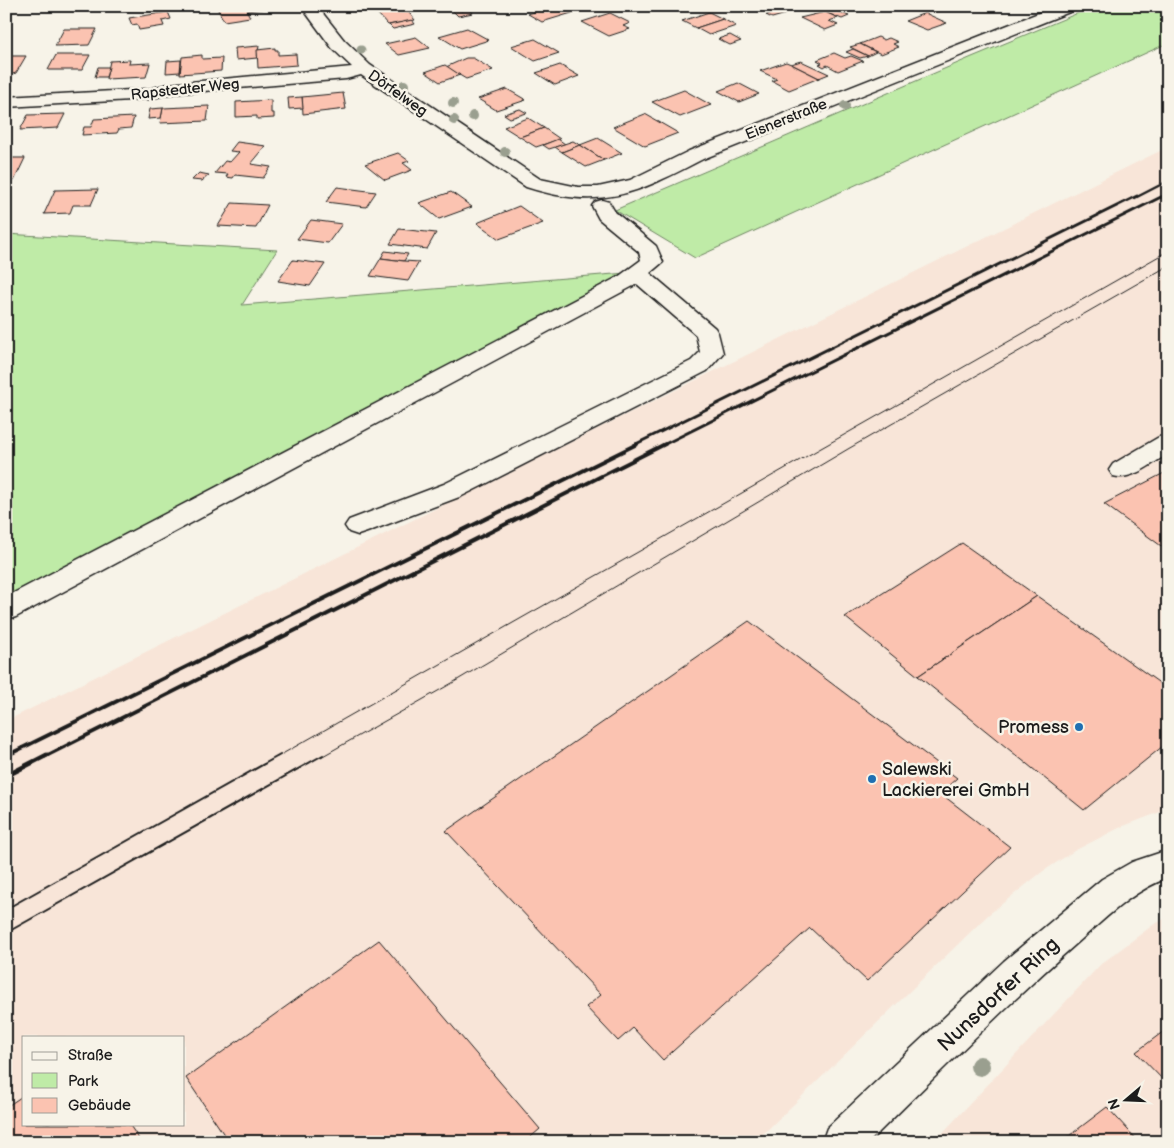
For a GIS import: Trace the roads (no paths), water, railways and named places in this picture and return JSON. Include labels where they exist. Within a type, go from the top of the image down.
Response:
[{"type":"street","name":"Dörfelweg","points":[[309,6],[338,44],[364,69],[503,163]]},
{"type":"street","name":"Eisnerstraße","points":[[503,163],[533,184],[547,189],[596,194],[619,191],[647,181],[696,155],[1071,6]]},
{"type":"street","name":"Rapstedter Weg","points":[[6,102],[149,94],[170,89],[346,74],[364,69]]},
{"type":"street","points":[[6,610],[626,282],[652,262],[649,250],[606,215],[602,206]]},
{"type":"street","points":[[358,526],[453,490],[698,366],[712,354],[707,333],[637,273]]},
{"type":"street","points":[[1122,470],[1168,443]]},
{"type":"street","name":"Nunsdorfer Ring","points":[[841,1142],[1017,973],[1114,890],[1144,872],[1168,864]]},
{"type":"tram line","points":[[277,757],[1168,251]]},
{"type":"tram line","points":[[321,757],[454,682],[848,449],[1168,266]]},
{"type":"tram line","points":[[6,909],[280,755]]},
{"type":"tram line","points":[[6,933],[323,755]]},
{"type":"railway","points":[[1135,198],[1168,181]]},
{"type":"railway","points":[[1161,198],[1168,194]]},
{"type":"railway","points":[[634,445],[1137,196]]},
{"type":"railway","points":[[664,444],[1163,196]]},
{"type":"railway","points":[[6,756],[637,444]]},
{"type":"railway","points":[[44,757],[664,444]]},
{"type":"railway","points":[[6,776],[47,755]]},
{"type":"place","name":"Promess","points":[[1079,727]]},
{"type":"place","name":"Salewski Lackiererei GmbH","points":[[872,779]]}]
